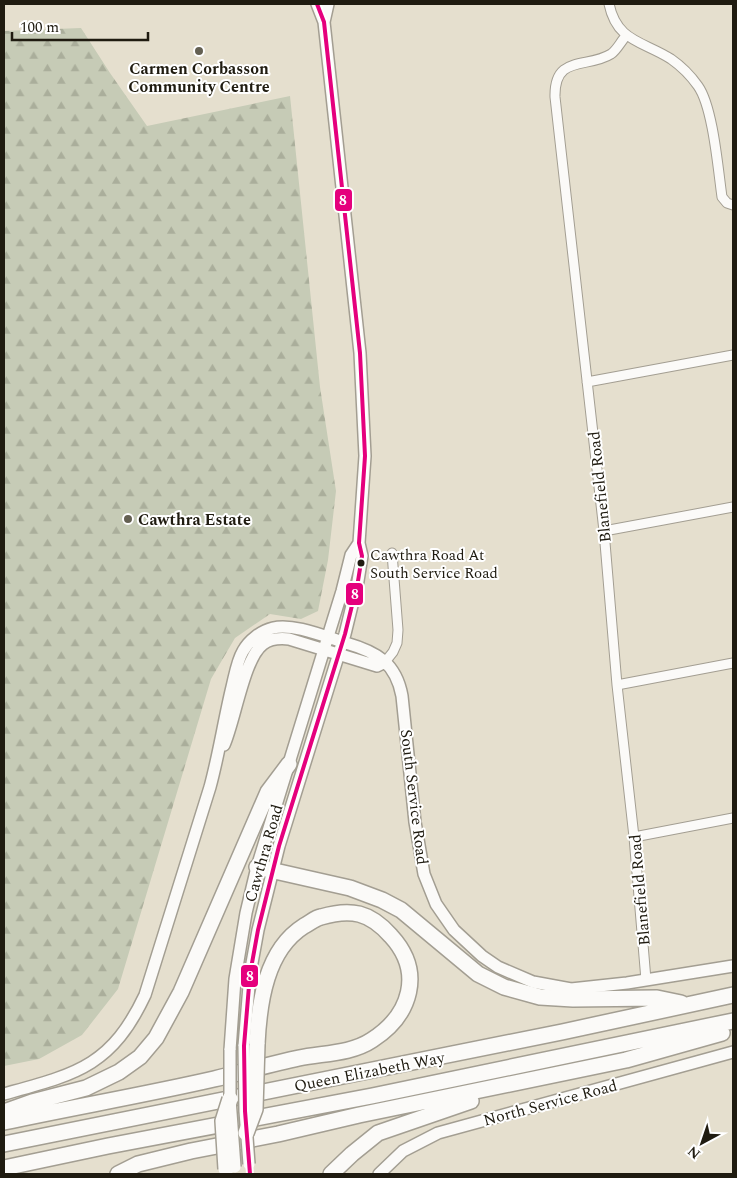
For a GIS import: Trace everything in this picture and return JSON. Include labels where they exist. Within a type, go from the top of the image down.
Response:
[{"type":"highway","points":[[4,1112],[32,1102],[86,1088],[119,1072],[140,1057],[151,1044],[165,1023],[181,992],[268,792],[289,764]]},
{"type":"highway","points":[[265,869],[350,888],[382,900],[401,910],[478,974],[504,987],[540,997],[573,999],[657,998],[687,1005]]},
{"type":"highway","points":[[4,1122],[214,1079],[300,1058],[353,1049],[370,1042],[388,1029],[401,1014],[411,980],[407,958],[398,943],[380,924],[364,914],[340,912],[317,918],[296,932],[279,952],[263,989],[250,1045],[255,1109],[246,1133]]},
{"type":"highway","name":"Queen Elizabeth Way","points":[[4,1144],[552,1034],[733,995]]},
{"type":"highway","name":"Queen Elizabeth Way","points":[[4,1168],[108,1146],[372,1096],[733,1021]]},
{"type":"highway","points":[[118,1174],[122,1170],[138,1164],[191,1151],[626,1060],[733,1030]]},
{"type":"highway","points":[[331,1174],[378,1133],[536,1079]]},
{"type":"highway","points":[[230,1099],[223,1121],[231,1171]]},
{"type":"main road","name":"Cawthra Road","points":[[230,1099],[230,1050],[235,979],[240,945],[340,654],[358,581],[362,556],[359,543],[365,456],[360,353],[324,22],[317,4]]},
{"type":"main road","name":"Cawthra Road","points":[[324,22],[328,4]]},
{"type":"main road","name":"Cawthra Road","points":[[250,1045],[250,974],[258,930],[265,869],[289,764],[326,643],[350,555],[359,543]]},
{"type":"main road","name":"South Service Road","points":[[4,1094],[64,1076],[89,1065],[116,1043],[135,1016],[145,995],[163,942],[219,755],[222,730],[239,660],[247,645],[263,632],[273,628],[292,628],[326,643],[340,654],[377,666],[385,662]]},
{"type":"main road","name":"South Service Road","points":[[326,643],[343,642],[381,656],[397,677],[402,696],[416,822],[424,874],[436,904],[454,930],[475,950],[498,967],[533,982],[571,989],[646,980],[733,966]]},
{"type":"main road","name":"North Service Road","points":[[379,1174],[403,1151],[438,1134],[733,1052]]},
{"type":"main road","points":[[246,1133],[250,1169]]},
{"type":"street","points":[[608,4],[612,16],[626,36],[670,59],[681,67],[699,88],[711,124],[722,197],[727,203],[733,204]]},
{"type":"street","name":"Blanefield Road","points":[[626,36],[612,53],[565,69],[557,78],[554,87],[604,531],[646,980]]},
{"type":"street","points":[[587,382],[733,355]]},
{"type":"street","points":[[604,531],[733,507]]},
{"type":"street","points":[[385,662],[397,643],[398,630],[392,554]]},
{"type":"street","points":[[617,685],[733,663]]},
{"type":"street","points":[[634,837],[733,818]]},
{"type":"green space","points":[[81,28],[147,126],[290,96],[320,387],[336,491],[328,560],[318,611],[301,619],[270,614],[235,638],[211,679],[118,989],[82,1035],[39,1059],[4,1066],[4,31]]},
{"type":"transit line","name":"8","points":[[250,1174],[245,1111],[244,1046],[250,974],[258,930],[279,846],[345,634],[362,556],[359,543],[365,456],[360,353],[324,22],[317,4]]},
{"type":"place","name":"Carmen Corbasson Community Centre","points":[[199,51]]},
{"type":"place","name":"Cawthra Estate","points":[[128,519]]},
{"type":"place","name":"Cawthra Road At South Service Road","points":[[361,563]]}]
